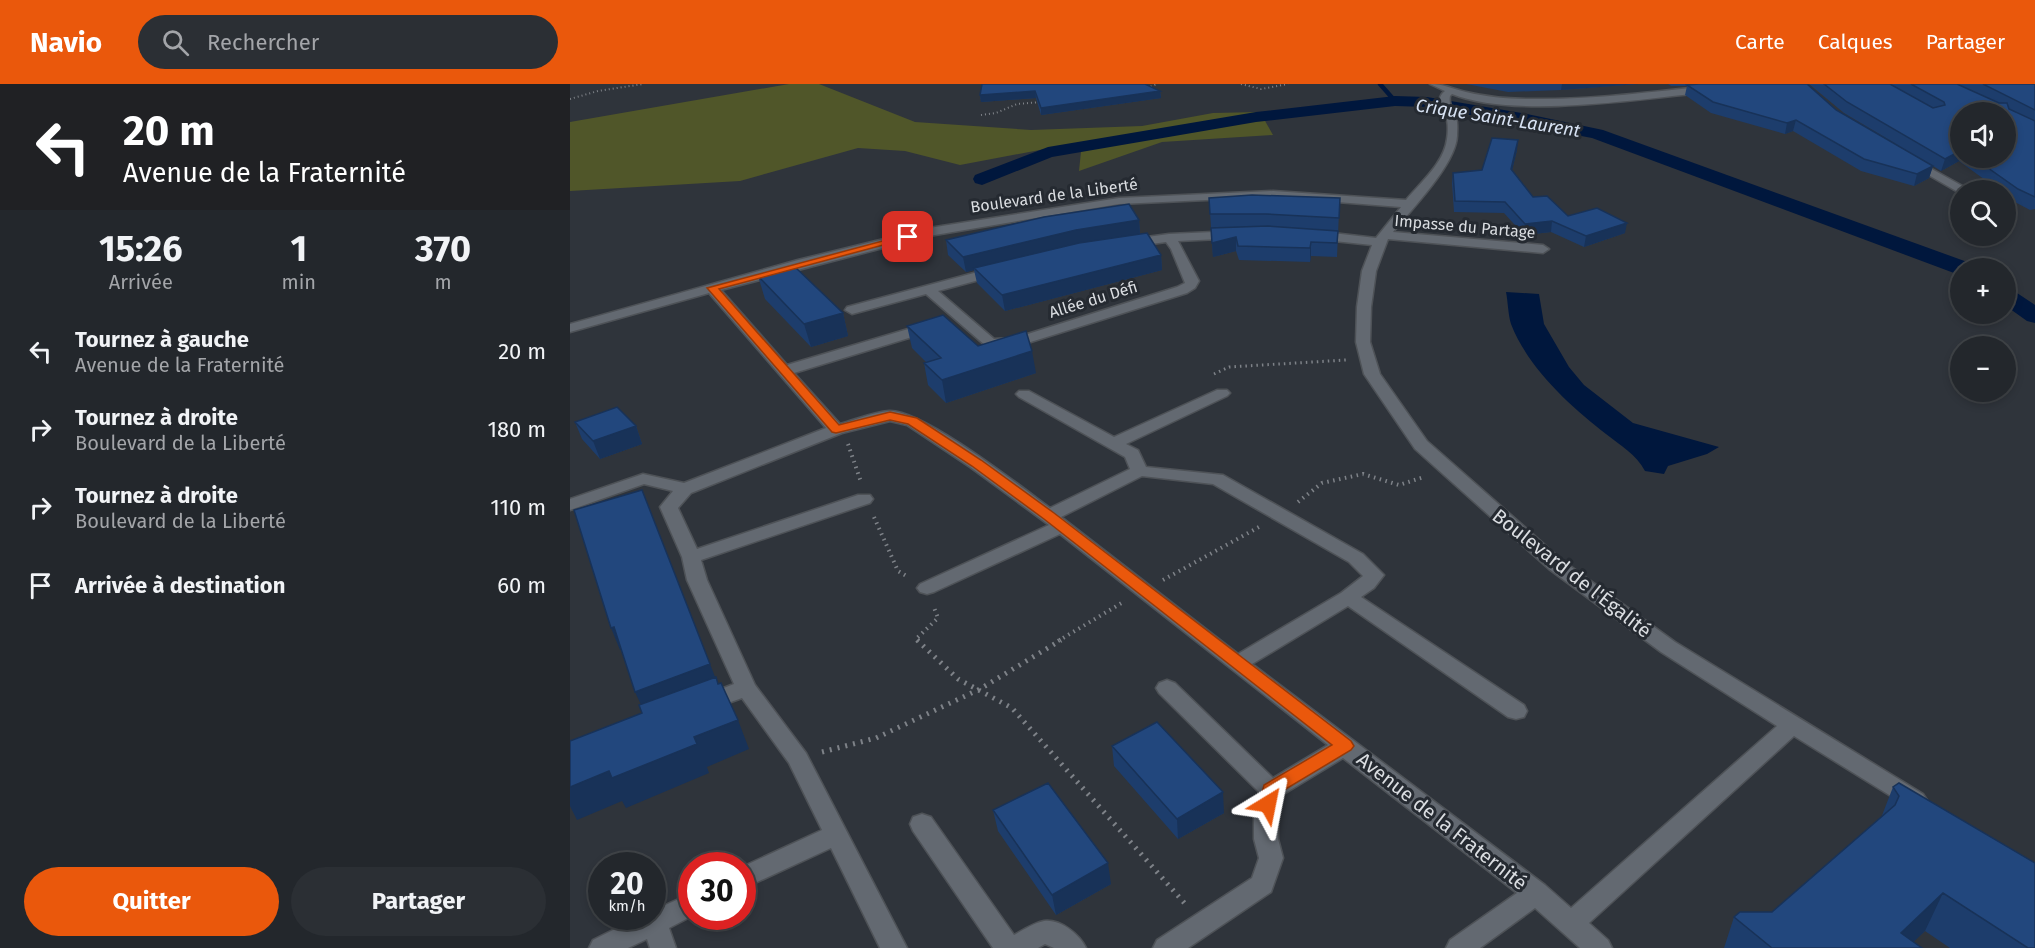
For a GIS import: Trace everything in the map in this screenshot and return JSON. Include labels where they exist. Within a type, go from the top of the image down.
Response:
[{"type":"street","points":[[1435,84],[1451,91],[1489,99],[1542,102],[1718,88]]},
{"type":"street","name":"Boulevard de l'Égalité","points":[[1451,91],[1445,95],[1446,105],[1452,119],[1452,139],[1449,150],[1444,160],[1382,238],[1369,271],[1364,307],[1363,342],[1372,374],[1421,445],[1556,565],[1668,647],[1934,811]]},
{"type":"street","points":[[1895,152],[1950,183]]},
{"type":"street","name":"Boulevard de la Liberté","points":[[570,328],[712,288],[929,232],[1119,201],[1273,194],[1408,204]]},
{"type":"street","points":[[1121,245],[1169,238],[1247,235]]},
{"type":"street","points":[[1305,235],[1382,238]]},
{"type":"street","name":"Allée du Défi","points":[[927,288],[992,343],[1004,344],[1182,290],[1192,281],[1177,248],[1169,238]]},
{"type":"street","name":"Impasse du Partage","points":[[1382,238],[1543,249]]},
{"type":"street","points":[[852,310],[927,288],[1009,268]]},
{"type":"street","points":[[712,288],[836,430]]},
{"type":"street","points":[[784,371],[961,318]]},
{"type":"street","points":[[1114,443],[1222,393]]},
{"type":"street","points":[[1024,394],[1132,454],[1139,471]]},
{"type":"street","name":"Avenue de la Fraternité","points":[[685,489],[836,430],[890,416],[912,421],[976,463],[1055,521],[1536,893],[1599,948]]},
{"type":"street","points":[[927,588],[1055,521],[1139,471],[1217,479],[1356,558],[1374,575],[1367,584],[1348,597],[1237,663]]},
{"type":"street","points":[[570,505],[643,479],[685,489],[669,507],[697,579],[746,688],[798,759],[894,948]]},
{"type":"street","points":[[690,557],[864,499]]},
{"type":"street","points":[[1348,597],[1516,711]]},
{"type":"street","points":[[678,713],[746,688]]},
{"type":"street","points":[[1167,688],[1271,790]]},
{"type":"street","points":[[1572,923],[1792,725]]},
{"type":"street","points":[[1166,948],[1262,885],[1271,858],[1266,839],[1266,818],[1271,790],[1345,746]]},
{"type":"street","points":[[922,824],[1008,948]]},
{"type":"street","points":[[756,872],[836,834]]},
{"type":"street","points":[[1459,948],[1536,893]]},
{"type":"street","points":[[602,948],[638,930]]},
{"type":"street","points":[[657,930],[663,948]]},
{"type":"street","points":[[1016,948],[1044,932],[1057,934],[1073,948]]},
{"type":"path","points":[[570,99],[598,91],[643,84]]},
{"type":"path","points":[[1137,90],[1157,84]]},
{"type":"path","points":[[1241,84],[1261,89],[1288,84]]},
{"type":"path","points":[[981,115],[996,113],[1017,104],[1048,102]]},
{"type":"path","points":[[836,430],[850,446],[864,499],[898,571],[927,588],[938,618],[916,639],[958,679],[1012,708],[1203,924]]},
{"type":"green space","points":[[789,84],[819,84],[915,122],[1031,130],[1142,126],[1213,113],[1260,112],[1273,135],[1162,142],[1079,171],[1082,142],[960,165],[905,151],[858,148],[740,181],[570,191],[570,122]]},
{"type":"water","points":[[1506,292],[1539,294],[1544,324],[1569,367],[1584,385],[1633,423],[1719,447],[1707,454],[1668,466],[1664,474],[1645,471],[1633,455],[1578,411],[1539,371],[1518,340],[1511,324]]},
{"type":"building","points":[[982,84],[1145,84],[1160,91],[1041,108],[1035,91],[980,95]]},
{"type":"building","points":[[1807,84],[1836,110],[1933,166],[1917,174],[1864,159],[1796,120],[1787,123],[1713,102],[1687,85]]},
{"type":"building","points":[[1824,84],[1890,84],[1933,108],[1945,105],[1944,102],[1911,84],[1957,84],[1997,102],[1950,102],[1950,156],[1945,159],[1847,102]]},
{"type":"building","points":[[1983,84],[2035,84],[2035,110]]},
{"type":"building","points":[[2016,112],[2035,121],[2035,197],[2016,188],[2016,180],[2005,180],[1988,168],[2016,168]]},
{"type":"building","points":[[1492,138],[1518,140],[1511,169],[1533,197],[1547,196],[1568,216],[1597,208],[1627,223],[1586,236],[1552,221],[1525,224],[1505,202],[1455,201],[1453,173],[1482,170]]},
{"type":"building","points":[[1252,195],[1340,198],[1339,218],[1210,214],[1209,198]]},
{"type":"building","points":[[1129,204],[1139,220],[1076,230],[963,257],[946,240],[1044,217]]},
{"type":"building","points":[[1268,226],[1338,231],[1337,243],[1311,242],[1310,248],[1238,246],[1236,237],[1212,243],[1211,228]]},
{"type":"building","points":[[1147,233],[1161,255],[1002,295],[974,268],[1079,243]]},
{"type":"building","points":[[795,267],[843,313],[804,324],[758,276]]},
{"type":"building","points":[[943,315],[978,346],[1026,331],[1032,351],[942,380],[924,363],[941,358],[907,326]]},
{"type":"building","points":[[617,407],[636,426],[593,441],[575,422]]},
{"type":"building","points":[[642,490],[710,664],[635,692],[614,627],[611,628],[574,510]]},
{"type":"building","points":[[716,677],[738,720],[694,737],[697,744],[612,778],[609,771],[570,787],[570,741],[642,713],[639,705]]},
{"type":"building","points":[[1157,722],[1223,792],[1177,819],[1112,746]]},
{"type":"building","points":[[1048,783],[1108,863],[1052,895],[993,810]]},
{"type":"building","points":[[1899,783],[2035,863],[2035,948],[2028,948],[1943,893],[1901,933],[1922,948],[1772,948],[1734,917],[1740,912],[1772,912],[1895,805],[1899,796],[1893,787]]},
{"type":"waterway","points":[[1380,84],[1395,101]]},
{"type":"waterway","name":"Crique Saint-Laurent","points":[[982,179],[1048,152],[1256,117],[1395,101],[1427,102],[1597,134],[1950,264]]},
{"type":"waterway","name":"Crique Saint-Laurent","points":[[2016,303],[2035,316]]},
{"type":"route","points":[[908,237],[712,288],[836,430],[890,416],[912,421],[976,463],[1049,516],[1060,527],[1345,746],[1271,790],[1268,804]]}]
